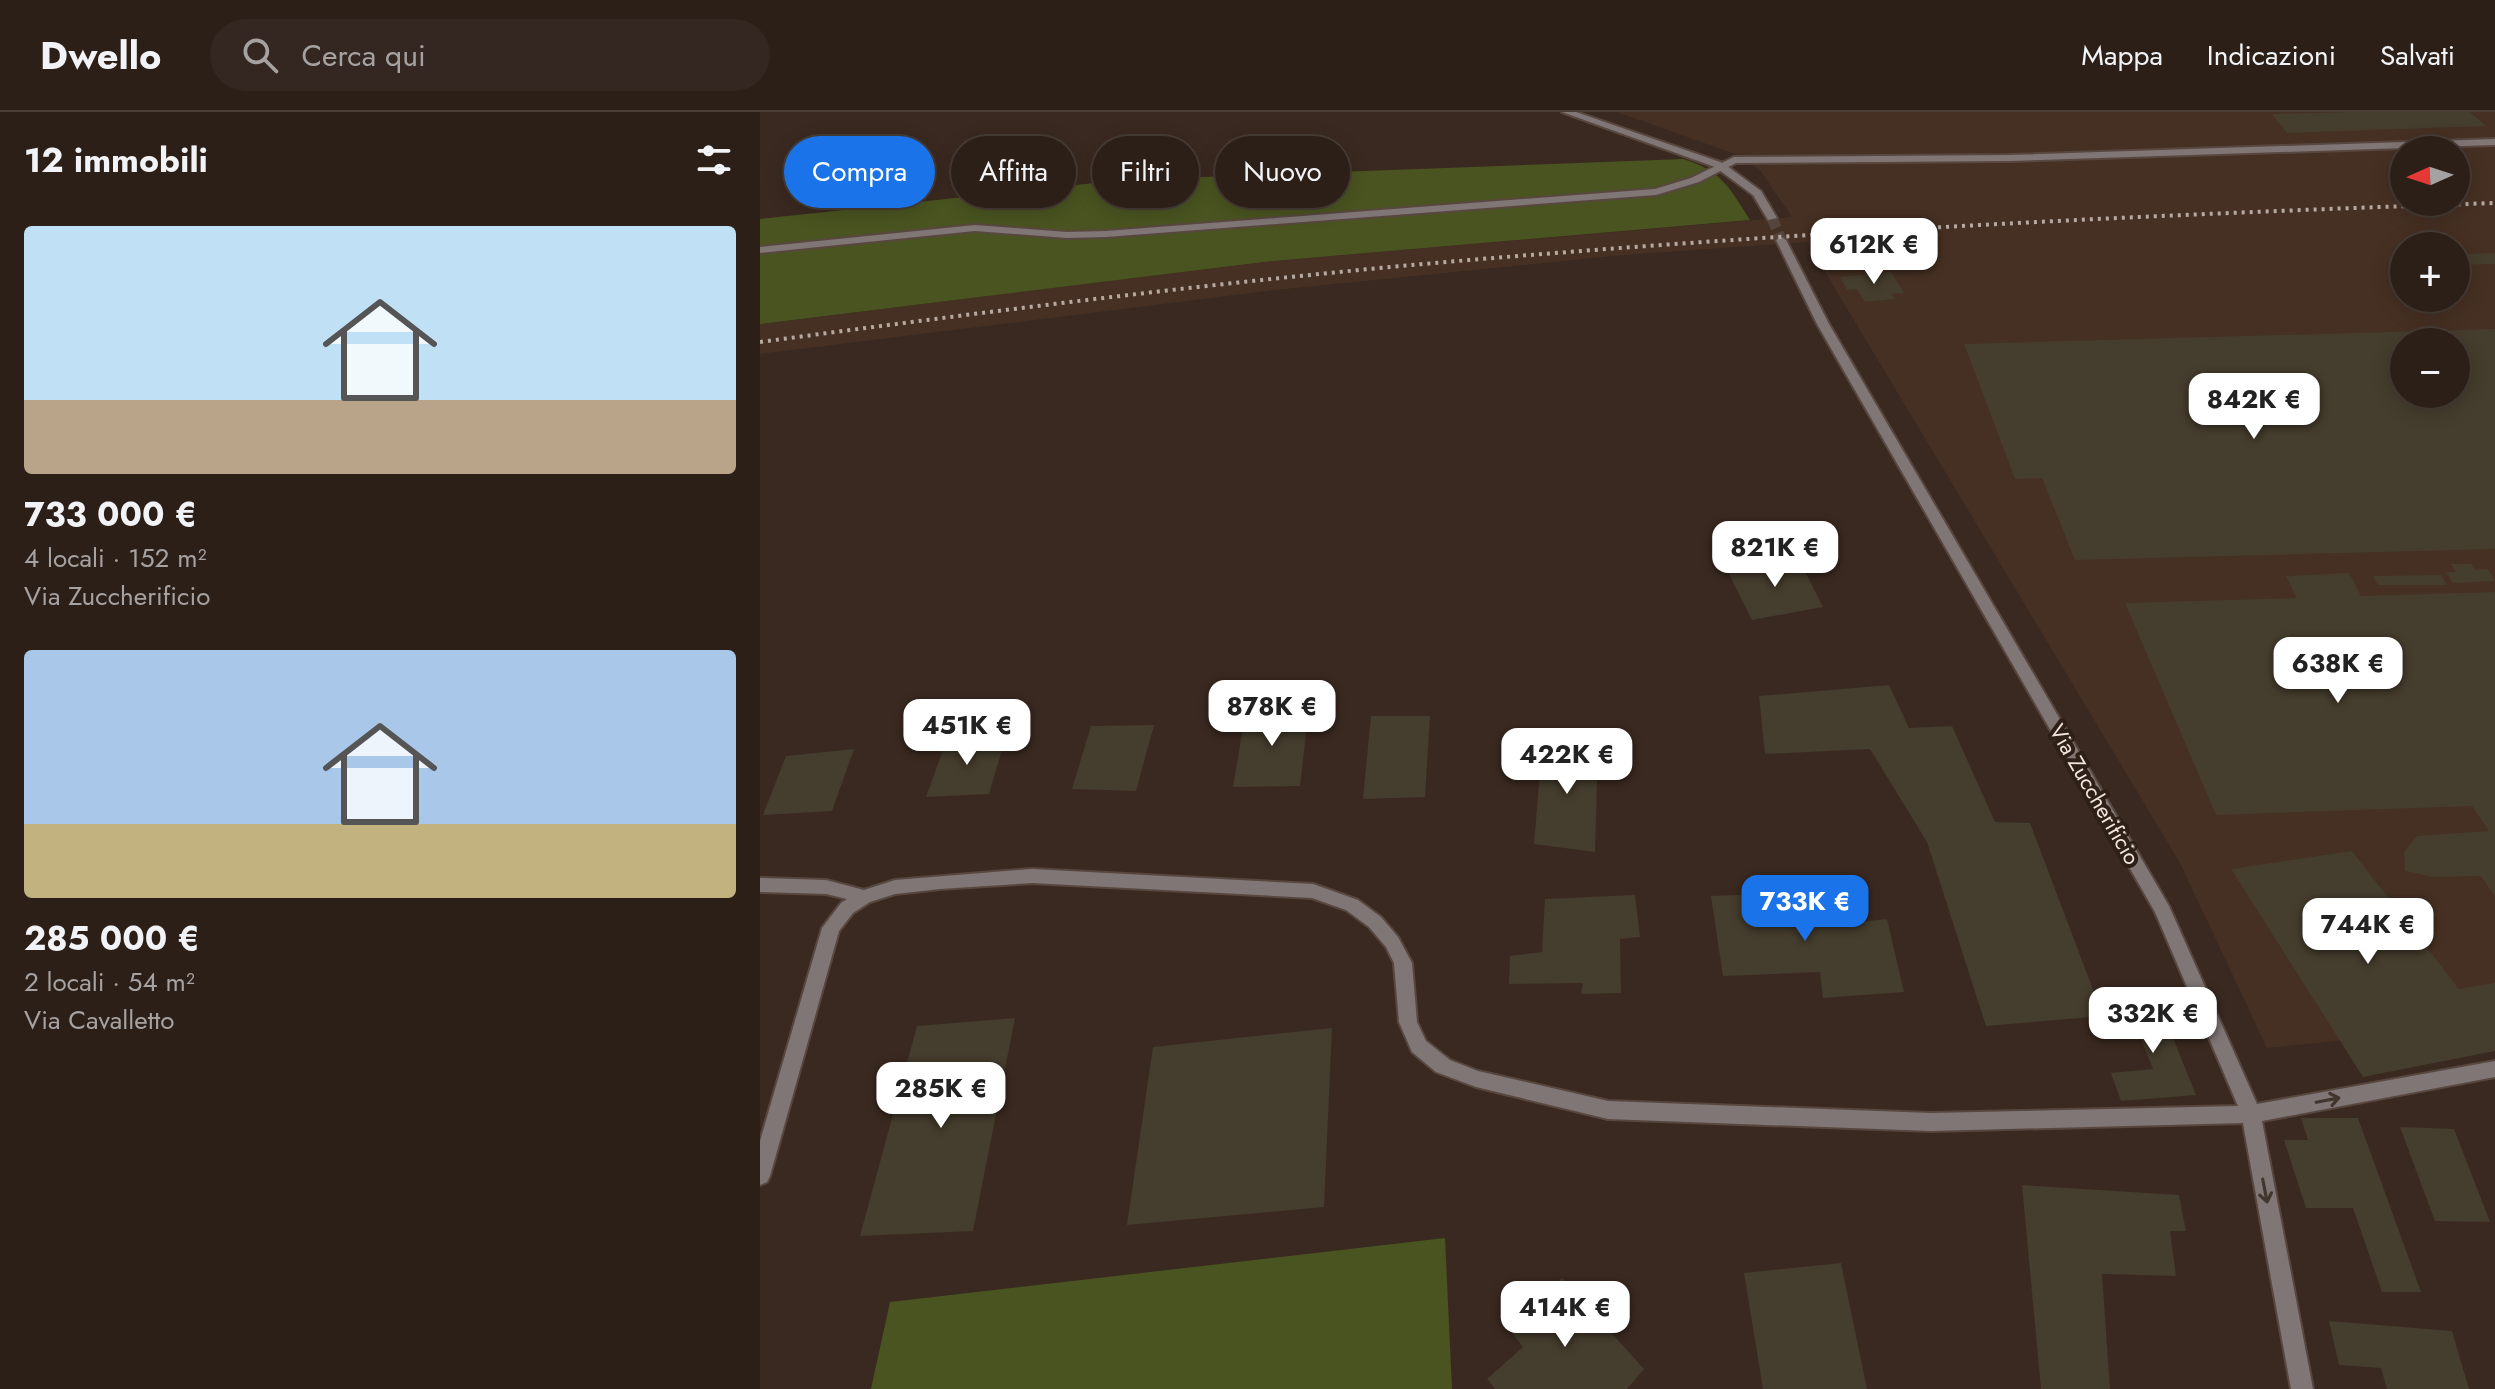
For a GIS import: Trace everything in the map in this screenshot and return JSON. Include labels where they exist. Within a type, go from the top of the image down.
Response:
[{"type":"street","points":[[1567,112],[1719,165],[1757,193],[1772,218]]},
{"type":"street","points":[[760,250],[975,228],[1067,235],[1106,234],[1627,195],[1656,192],[1682,184],[1734,160],[2009,158],[2495,142]]},
{"type":"street","name":"Via Zuccherificio","points":[[1781,240],[1823,324],[2163,911],[2251,1114],[2302,1389]]},
{"type":"street","points":[[760,1176],[831,928],[847,908],[864,897],[895,887],[1032,876],[1313,891],[1352,905],[1375,922],[1392,942],[1403,963],[1408,1022],[1419,1046],[1443,1066],[1476,1079],[1608,1110],[1931,1122],[2251,1114],[2495,1069]]},
{"type":"street","points":[[760,885],[826,887],[864,897]]},
{"type":"shaded area","points":[[1617,112],[2495,112],[2495,1025],[2267,1048],[2180,863],[1807,242],[1623,255],[1275,290],[760,354],[760,324],[1273,261],[1792,217],[1760,170],[1735,154]]},
{"type":"green space","points":[[1683,159],[1716,175],[1750,220],[1273,261],[760,324],[760,219],[862,208],[935,208],[935,200],[951,198],[951,208],[1076,208],[1076,185],[1092,183],[1092,208],[1199,208],[1199,177],[1215,177],[1215,208],[1350,208],[1350,171]]},
{"type":"green space","points":[[1445,1238],[1452,1389],[871,1389],[890,1302]]},
{"type":"building","points":[[2470,112],[2486,126],[2287,133],[2272,114]]},
{"type":"building","points":[[2495,253],[2495,264],[2470,265],[2470,254]]},
{"type":"building","points":[[1891,272],[1904,293],[1892,294],[1895,299],[1865,302],[1857,289],[1847,290],[1840,277]]},
{"type":"building","points":[[2495,329],[2495,549],[2075,560],[2042,478],[2015,479],[1964,344],[2390,332],[2390,408],[2470,408],[2470,330]]},
{"type":"building","points":[[1799,560],[1823,607],[1752,620],[1727,570]]},
{"type":"building","points":[[2451,564],[2471,564],[2475,570],[2488,569],[2495,581],[2453,583],[2446,572],[2456,572]]},
{"type":"building","points":[[2349,573],[2361,596],[2495,592],[2495,897],[2481,876],[2433,877],[2405,871],[2404,852],[2417,836],[2489,831],[2472,806],[2216,815],[2125,603],[2297,598],[2286,576]]},
{"type":"building","points":[[2441,575],[2447,585],[2378,585],[2373,576]]},
{"type":"building","points":[[1889,685],[1909,728],[1952,726],[1995,822],[2030,823],[2103,1016],[1986,1026],[1927,842],[1870,749],[1765,754],[1759,696]]},
{"type":"building","points":[[1309,707],[1300,786],[1233,787],[1246,710]]},
{"type":"building","points":[[1371,716],[1430,716],[1425,797],[1363,799]]},
{"type":"building","points":[[1154,725],[1136,791],[1072,789],[1091,726]]},
{"type":"building","points":[[1006,736],[989,794],[926,797],[947,739]]},
{"type":"building","points":[[1543,736],[1598,748],[1595,852],[1534,844]]},
{"type":"building","points":[[854,749],[832,811],[763,815],[786,756]]},
{"type":"building","points":[[2352,851],[2459,989],[2495,983],[2495,1051],[2363,1077],[2231,869]]},
{"type":"building","points":[[1824,892],[1832,925],[1887,919],[1904,992],[1823,998],[1820,972],[1723,976],[1711,896]]},
{"type":"building","points":[[1635,895],[1640,937],[1620,939],[1621,993],[1581,994],[1583,983],[1509,984],[1510,956],[1542,952],[1545,899]]},
{"type":"building","points":[[2154,991],[2196,1095],[2121,1101],[2111,1073],[2153,1069],[2123,994]]},
{"type":"building","points":[[1015,1018],[973,1231],[860,1236],[917,1026]]},
{"type":"building","points":[[1332,1028],[1324,1207],[1127,1225],[1153,1047]]},
{"type":"building","points":[[2301,1118],[2358,1118],[2421,1292],[2382,1292],[2353,1208],[2306,1208],[2284,1140],[2308,1140]]},
{"type":"building","points":[[2400,1127],[2454,1129],[2490,1222],[2435,1221]]},
{"type":"building","points":[[2022,1185],[2179,1195],[2186,1231],[2170,1231],[2176,1276],[2102,1274],[2110,1389],[2041,1389]]},
{"type":"building","points":[[1841,1263],[1867,1389],[1763,1389],[1744,1273]]},
{"type":"building","points":[[1562,1278],[1644,1369],[1627,1389],[1495,1389],[1487,1379],[1523,1347],[1508,1328]]},
{"type":"building","points":[[2329,1321],[2452,1331],[2469,1389],[2387,1389],[2381,1368],[2339,1365]]},
{"type":"tunnel","points":[[1772,218],[1781,240]]},
{"type":"railway","points":[[760,342],[1167,291],[1547,254],[1953,226],[2495,203]]}]
